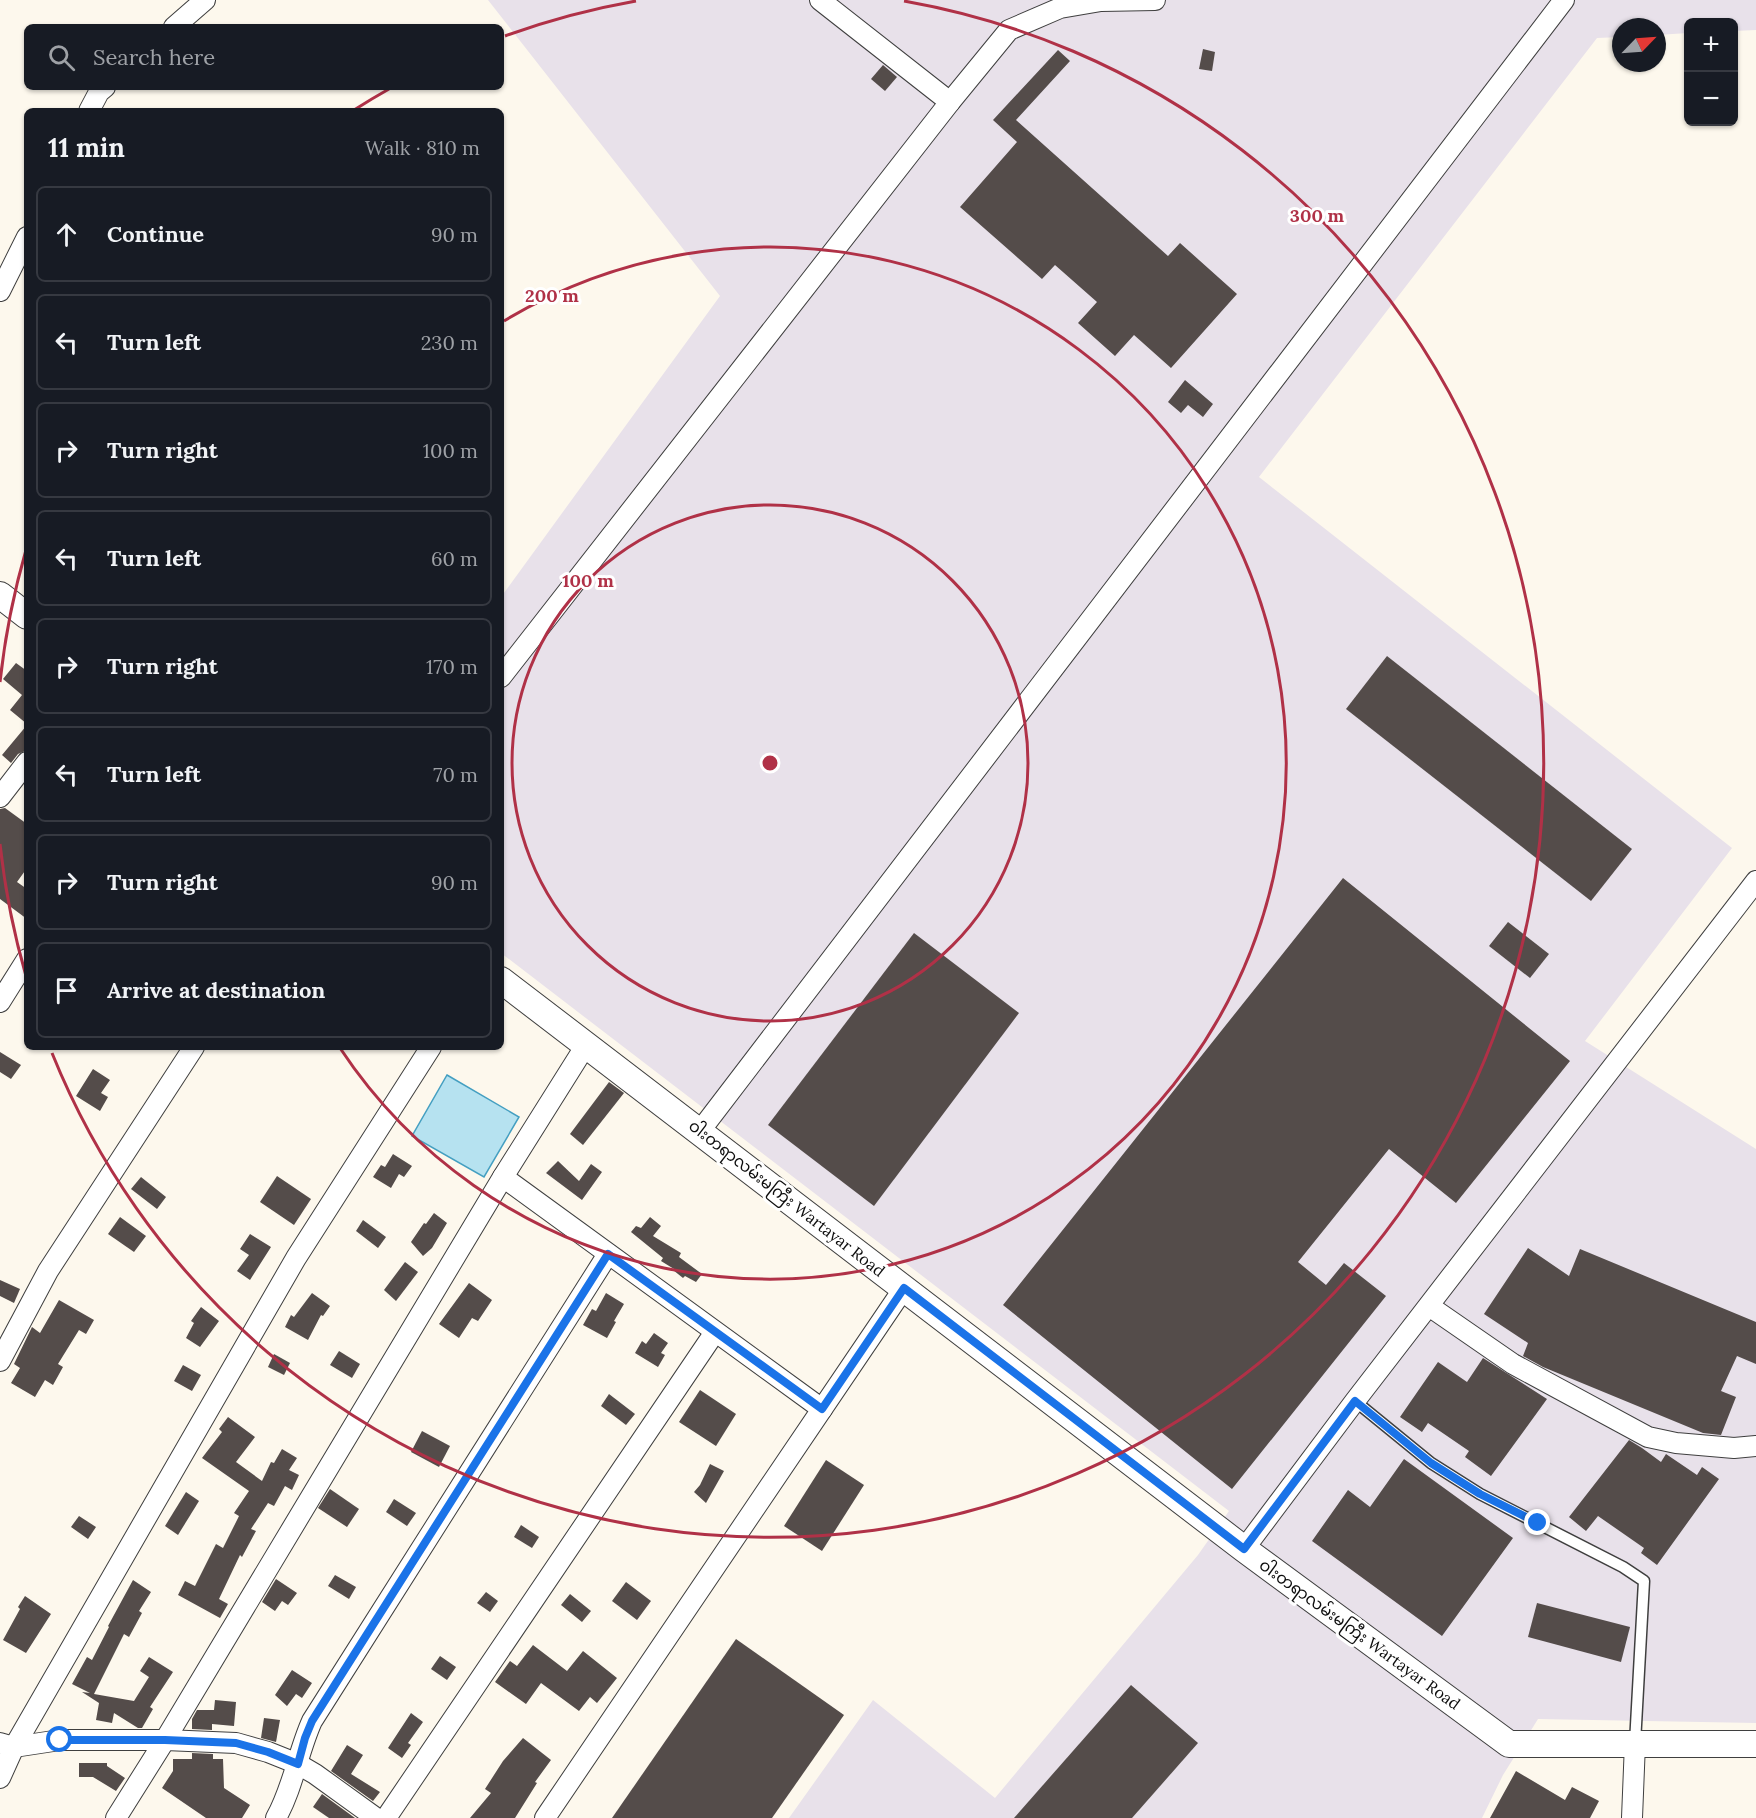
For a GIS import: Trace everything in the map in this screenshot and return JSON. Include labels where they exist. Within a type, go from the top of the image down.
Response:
[{"type":"street","points":[[177,24],[205,0]]},
{"type":"street","points":[[820,0],[950,102]]},
{"type":"street","points":[[504,674],[950,102],[1009,30],[1060,8],[1101,0],[1155,0]]},
{"type":"street","points":[[700,1131],[1564,0]]},
{"type":"street","points":[[91,108],[101,90]]},
{"type":"street","points":[[0,291],[24,243]]},
{"type":"street","points":[[0,595],[24,614]]},
{"type":"street","points":[[0,797],[24,766]]},
{"type":"street","points":[[1244,1549],[1355,1401],[1756,881]]},
{"type":"street","points":[[0,1002],[24,964]]},
{"type":"street","name":"ဝါးတရာလမ်းမကြီး Wartayar Road","points":[[504,982],[1244,1549],[1509,1744],[1756,1744]]},
{"type":"street","points":[[116,1818],[503,1177],[586,1045]]},
{"type":"street","points":[[0,1360],[48,1271],[192,1050]]},
{"type":"street","points":[[0,1778],[7,1745],[296,1258],[429,1050]]},
{"type":"street","points":[[503,1177],[822,1409]]},
{"type":"street","points":[[276,1818],[284,1805],[312,1721],[608,1254]]},
{"type":"street","points":[[545,1818],[904,1288]]},
{"type":"street","points":[[1429,1306],[1513,1364],[1648,1437],[1676,1443],[1734,1448],[1756,1446]]},
{"type":"street","points":[[386,1818],[715,1332]]},
{"type":"street","points":[[7,1745],[60,1740],[236,1743],[298,1764],[376,1818]]},
{"type":"street","points":[[1632,1818],[1635,1743]]},
{"type":"lane","points":[[1355,1401],[1431,1463],[1480,1494],[1623,1567],[1644,1581],[1635,1743]]},
{"type":"shaded area","points":[[488,0],[1756,0],[1756,30],[1738,31],[1738,18],[1684,18],[1684,33],[1666,34],[1666,18],[1612,18],[1612,37],[1597,38],[1259,477],[1732,848],[1585,1041],[1756,1149],[1756,1723],[1538,1719],[1503,1775],[1482,1818],[789,1818],[873,1700],[995,1798],[1198,1555],[1229,1511],[504,955],[504,593],[720,296]]},
{"type":"water","points":[[447,1075],[519,1117],[484,1177],[412,1136]]},
{"type":"building","points":[[1203,49],[1215,52],[1212,71],[1199,69]]},
{"type":"building","points":[[1058,50],[1070,61],[1016,120],[1168,256],[1180,243],[1237,294],[1171,368],[1134,335],[1115,356],[1078,323],[1097,302],[1055,265],[1042,279],[960,207],[1017,142],[993,120]]},
{"type":"building","points":[[883,65],[897,77],[885,91],[871,79]]},
{"type":"building","points":[[1185,380],[1213,404],[1203,417],[1188,405],[1181,413],[1168,402]]},
{"type":"building","points":[[1387,656],[1632,849],[1591,901],[1346,709]]},
{"type":"building","points":[[16,663],[24,669],[24,722],[10,710],[22,695],[3,679]]},
{"type":"building","points":[[24,729],[24,751],[18,754],[11,763],[2,755]]},
{"type":"building","points":[[5,808],[24,822],[24,872],[17,882],[24,887],[24,917],[0,899],[0,809]]},
{"type":"building","points":[[1343,878],[1570,1061],[1456,1203],[1389,1149],[1298,1262],[1326,1285],[1344,1263],[1386,1296],[1232,1489],[1003,1305]]},
{"type":"building","points":[[1508,922],[1549,954],[1530,978],[1489,946]]},
{"type":"building","points":[[914,933],[1019,1013],[874,1206],[768,1125]]},
{"type":"building","points":[[0,1052],[21,1065],[11,1079],[0,1072]]},
{"type":"building","points":[[93,1069],[110,1080],[101,1093],[108,1097],[100,1111],[76,1096]]},
{"type":"building","points":[[609,1082],[624,1093],[583,1145],[570,1134]]},
{"type":"building","points":[[393,1154],[412,1166],[404,1177],[399,1174],[391,1188],[373,1177],[381,1165],[385,1167]]},
{"type":"building","points":[[558,1161],[579,1181],[591,1164],[602,1172],[582,1200],[546,1173]]},
{"type":"building","points":[[277,1176],[311,1199],[294,1225],[260,1202]]},
{"type":"building","points":[[141,1177],[166,1197],[157,1209],[131,1189]]},
{"type":"building","points":[[434,1213],[447,1223],[432,1248],[423,1256],[411,1242]]},
{"type":"building","points":[[120,1217],[146,1236],[134,1252],[108,1234]]},
{"type":"building","points":[[650,1217],[661,1226],[653,1236],[681,1253],[679,1257],[702,1274],[696,1282],[685,1276],[683,1278],[661,1261],[663,1258],[631,1232],[636,1226],[641,1228]]},
{"type":"building","points":[[363,1220],[386,1237],[378,1248],[356,1231]]},
{"type":"building","points":[[250,1234],[271,1247],[250,1280],[237,1271],[249,1255],[240,1249]]},
{"type":"building","points":[[1528,1248],[1569,1276],[1580,1249],[1756,1322],[1756,1364],[1737,1356],[1721,1391],[1736,1397],[1721,1435],[1703,1433],[1543,1367],[1523,1356],[1528,1343],[1484,1314]]},
{"type":"building","points":[[405,1262],[418,1272],[396,1301],[384,1290]]},
{"type":"building","points":[[0,1280],[20,1289],[14,1303],[0,1296]]},
{"type":"building","points":[[469,1283],[492,1300],[478,1321],[472,1318],[459,1338],[439,1324]]},
{"type":"building","points":[[312,1293],[330,1306],[323,1316],[321,1315],[308,1340],[285,1327],[291,1315],[294,1317]]},
{"type":"building","points":[[606,1293],[624,1304],[607,1338],[583,1325],[592,1309],[596,1311]]},
{"type":"building","points":[[59,1300],[94,1320],[86,1334],[79,1330],[58,1364],[63,1367],[53,1385],[45,1380],[35,1397],[11,1383],[20,1368],[14,1364],[32,1327],[40,1333]]},
{"type":"building","points":[[201,1307],[219,1321],[200,1347],[186,1338],[194,1323],[191,1321]]},
{"type":"building","points":[[654,1333],[668,1343],[661,1353],[665,1355],[658,1367],[635,1353],[642,1341],[646,1344]]},
{"type":"building","points":[[339,1351],[360,1364],[352,1378],[330,1365]]},
{"type":"building","points":[[274,1354],[290,1363],[284,1375],[268,1367]]},
{"type":"building","points":[[1483,1358],[1547,1399],[1491,1476],[1465,1457],[1469,1451],[1428,1423],[1422,1432],[1400,1417],[1438,1362],[1467,1382]]},
{"type":"building","points":[[183,1365],[201,1375],[192,1391],[174,1381]]},
{"type":"building","points":[[700,1390],[736,1414],[716,1446],[679,1422]]},
{"type":"building","points":[[609,1394],[635,1414],[626,1425],[601,1406]]},
{"type":"building","points":[[228,1417],[255,1437],[236,1462],[262,1481],[271,1462],[274,1463],[282,1449],[297,1458],[289,1470],[299,1475],[292,1490],[285,1486],[274,1506],[268,1503],[251,1529],[256,1531],[242,1557],[240,1555],[219,1599],[228,1604],[220,1618],[178,1595],[185,1581],[195,1586],[216,1544],[223,1548],[239,1516],[234,1513],[249,1491],[202,1458],[222,1432],[219,1429]]},
{"type":"building","points":[[422,1431],[450,1446],[439,1467],[411,1452]]},
{"type":"building","points":[[1629,1440],[1661,1462],[1666,1454],[1697,1475],[1702,1467],[1719,1479],[1657,1565],[1641,1553],[1644,1548],[1598,1516],[1586,1531],[1569,1517]]},
{"type":"building","points":[[1404,1459],[1513,1538],[1442,1636],[1312,1541],[1348,1490],[1370,1507]]},
{"type":"building","points":[[826,1460],[864,1485],[822,1551],[784,1526]]},
{"type":"building","points":[[710,1464],[724,1471],[706,1503],[694,1492]]},
{"type":"building","points":[[330,1489],[359,1509],[347,1527],[318,1508]]},
{"type":"building","points":[[186,1492],[199,1501],[178,1535],[165,1526]]},
{"type":"building","points":[[394,1499],[416,1513],[407,1526],[386,1512]]},
{"type":"building","points":[[79,1516],[96,1527],[88,1539],[71,1527]]},
{"type":"building","points":[[521,1525],[539,1537],[532,1548],[514,1537]]},
{"type":"building","points":[[335,1575],[356,1587],[349,1599],[328,1586]]},
{"type":"building","points":[[276,1579],[297,1593],[288,1605],[282,1601],[275,1611],[262,1602]]},
{"type":"building","points":[[133,1580],[151,1592],[139,1611],[142,1613],[129,1637],[124,1634],[94,1694],[134,1701],[149,1677],[140,1671],[149,1657],[173,1672],[150,1707],[153,1709],[142,1728],[138,1728],[114,1713],[112,1723],[96,1720],[99,1703],[82,1692],[90,1693],[72,1684],[87,1657],[92,1660]]},
{"type":"building","points":[[626,1582],[651,1601],[637,1620],[612,1601]]},
{"type":"building","points":[[486,1592],[498,1601],[490,1612],[477,1603]]},
{"type":"building","points":[[570,1594],[591,1611],[582,1622],[561,1605]]},
{"type":"building","points":[[25,1596],[51,1614],[26,1653],[3,1640]]},
{"type":"building","points":[[1537,1603],[1630,1627],[1621,1662],[1528,1637]]},
{"type":"building","points":[[736,1639],[844,1715],[772,1818],[612,1818]]},
{"type":"building","points":[[533,1645],[567,1671],[583,1651],[617,1678],[597,1703],[590,1697],[579,1711],[541,1683],[526,1704],[495,1682],[510,1661],[517,1666]]},
{"type":"building","points":[[440,1656],[456,1667],[447,1680],[431,1669]]},
{"type":"building","points":[[292,1670],[312,1683],[302,1698],[296,1694],[287,1706],[275,1695]]},
{"type":"building","points":[[1131,1685],[1198,1743],[1132,1818],[1014,1818]]},
{"type":"building","points":[[215,1700],[236,1702],[234,1726],[212,1724],[212,1730],[192,1729],[192,1719],[197,1710],[214,1710]]},
{"type":"building","points":[[411,1713],[423,1722],[408,1743],[411,1745],[402,1758],[388,1748]]},
{"type":"building","points":[[264,1718],[280,1720],[276,1742],[261,1738]]},
{"type":"building","points":[[523,1738],[551,1760],[535,1782],[537,1783],[515,1818],[470,1818],[491,1793],[485,1789],[503,1761]]},
{"type":"building","points":[[347,1745],[363,1755],[351,1774],[380,1792],[373,1801],[331,1771]]},
{"type":"building","points":[[192,1753],[213,1754],[213,1759],[223,1759],[224,1788],[250,1805],[242,1818],[206,1818],[162,1788],[173,1771],[173,1759],[192,1759]]},
{"type":"building","points":[[79,1763],[107,1763],[107,1766],[125,1778],[116,1791],[93,1777],[79,1777]]},
{"type":"building","points":[[1516,1771],[1565,1800],[1572,1787],[1599,1801],[1590,1818],[1490,1818]]},
{"type":"building","points":[[322,1794],[355,1818],[329,1818],[313,1807]]},
{"type":"route","points":[[60,1740],[236,1743],[298,1764],[312,1721],[608,1254],[822,1409],[904,1288],[1244,1549],[1355,1401],[1431,1463],[1480,1494],[1538,1523]]}]
